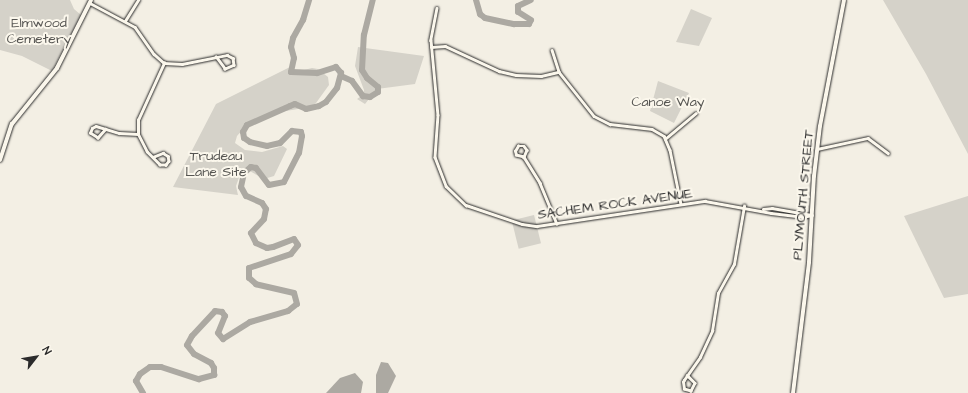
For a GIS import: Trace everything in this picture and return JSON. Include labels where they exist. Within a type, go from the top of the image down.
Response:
[{"type":"main road","name":"PLYMOUTH STREET","points":[[793,393],[809,262],[817,149],[827,84],[844,0]]},
{"type":"main road","points":[[0,160],[12,124],[56,70],[91,2]]},
{"type":"street","points":[[126,20],[138,0]]},
{"type":"street","points":[[91,2],[126,20],[139,31],[154,54],[164,63],[182,64],[216,57],[230,56],[234,65],[225,69],[216,57]]},
{"type":"street","name":"SACHEM ROCK AVENUE","points":[[437,8],[431,47],[438,115],[435,153],[439,171],[446,186],[457,199],[477,210],[527,225],[557,224],[681,204],[710,201],[802,217],[812,215]]},
{"type":"street","points":[[431,47],[445,46],[510,74],[537,76],[558,72]]},
{"type":"street","points":[[552,50],[558,72],[588,110],[598,119],[610,124],[652,129],[665,138],[681,204]]},
{"type":"street","points":[[153,156],[164,153],[168,156],[169,161],[166,165],[160,165],[153,156],[145,150],[138,134],[140,111],[164,63]]},
{"type":"street","points":[[665,138],[696,113]]},
{"type":"street","points":[[106,129],[100,138],[94,138],[90,133],[95,126],[138,134]]},
{"type":"street","points":[[817,149],[868,138],[888,153]]},
{"type":"street","points":[[524,157],[527,150],[523,146],[518,146],[515,149],[516,155],[524,157],[540,183],[557,224]]},
{"type":"street","points":[[687,375],[695,383],[691,391],[683,386],[687,375],[712,331],[718,293],[734,264],[744,206]]},
{"type":"street","name":"SACHEM ROCK AVENUE","points":[[763,210],[772,208],[812,215]]},
{"type":"green space","name":"Elmwood Cemetery","points":[[0,0],[70,0],[74,9],[81,15],[52,71],[22,56],[0,50]]},
{"type":"green space","points":[[883,0],[968,0],[968,154],[926,74]]},
{"type":"green space","points":[[691,9],[712,18],[699,46],[676,42]]},
{"type":"green space","points":[[358,47],[424,56],[415,84],[377,89],[365,104],[357,99],[364,94],[364,90],[355,66]]},
{"type":"green space","name":"Trudeau Lane Site","points":[[292,66],[296,72],[312,68],[318,69],[328,77],[329,85],[316,103],[310,107],[268,114],[245,127],[237,136],[235,143],[245,150],[262,152],[283,146],[287,149],[274,176],[264,179],[248,170],[241,172],[236,186],[238,195],[173,187],[216,104]]},
{"type":"green space","name":"Canoe Way","points":[[658,81],[689,93],[674,123],[650,111]]},
{"type":"green space","points":[[968,196],[968,294],[944,298],[904,216]]},
{"type":"green space","points":[[534,215],[541,243],[519,249],[512,221]]},
{"type":"shaded area","points":[[381,362],[388,363],[396,376],[388,393],[376,393],[376,375]]},
{"type":"shaded area","points":[[355,373],[363,382],[361,393],[326,393],[340,378]]},
{"type":"waterway","points":[[143,393],[136,381],[140,374],[150,367],[161,367],[199,379],[214,375],[214,368],[211,363],[194,354],[187,345],[192,336],[215,311],[222,312],[225,316],[218,333],[223,339],[250,322],[288,311],[297,304],[294,293],[256,284],[249,278],[249,268],[291,254],[298,245],[294,239],[267,248],[256,243],[251,233],[264,219],[266,209],[262,203],[246,196],[241,187],[244,173],[251,167],[256,168],[269,185],[284,182],[299,153],[302,136],[301,132],[292,131],[280,143],[267,146],[250,142],[244,138],[243,132],[247,125],[295,104],[306,109],[319,106],[326,102],[337,88],[341,73],[336,67],[317,73],[291,72],[294,58],[291,47],[293,38],[303,20],[309,0]]},
{"type":"waterway","points":[[341,76],[352,81],[363,96],[370,97],[378,92],[378,87],[367,78],[362,70],[364,35],[373,0]]},
{"type":"waterway","points":[[476,0],[480,14],[485,18],[514,24],[529,24],[531,20],[518,12],[518,6],[531,0]]}]
